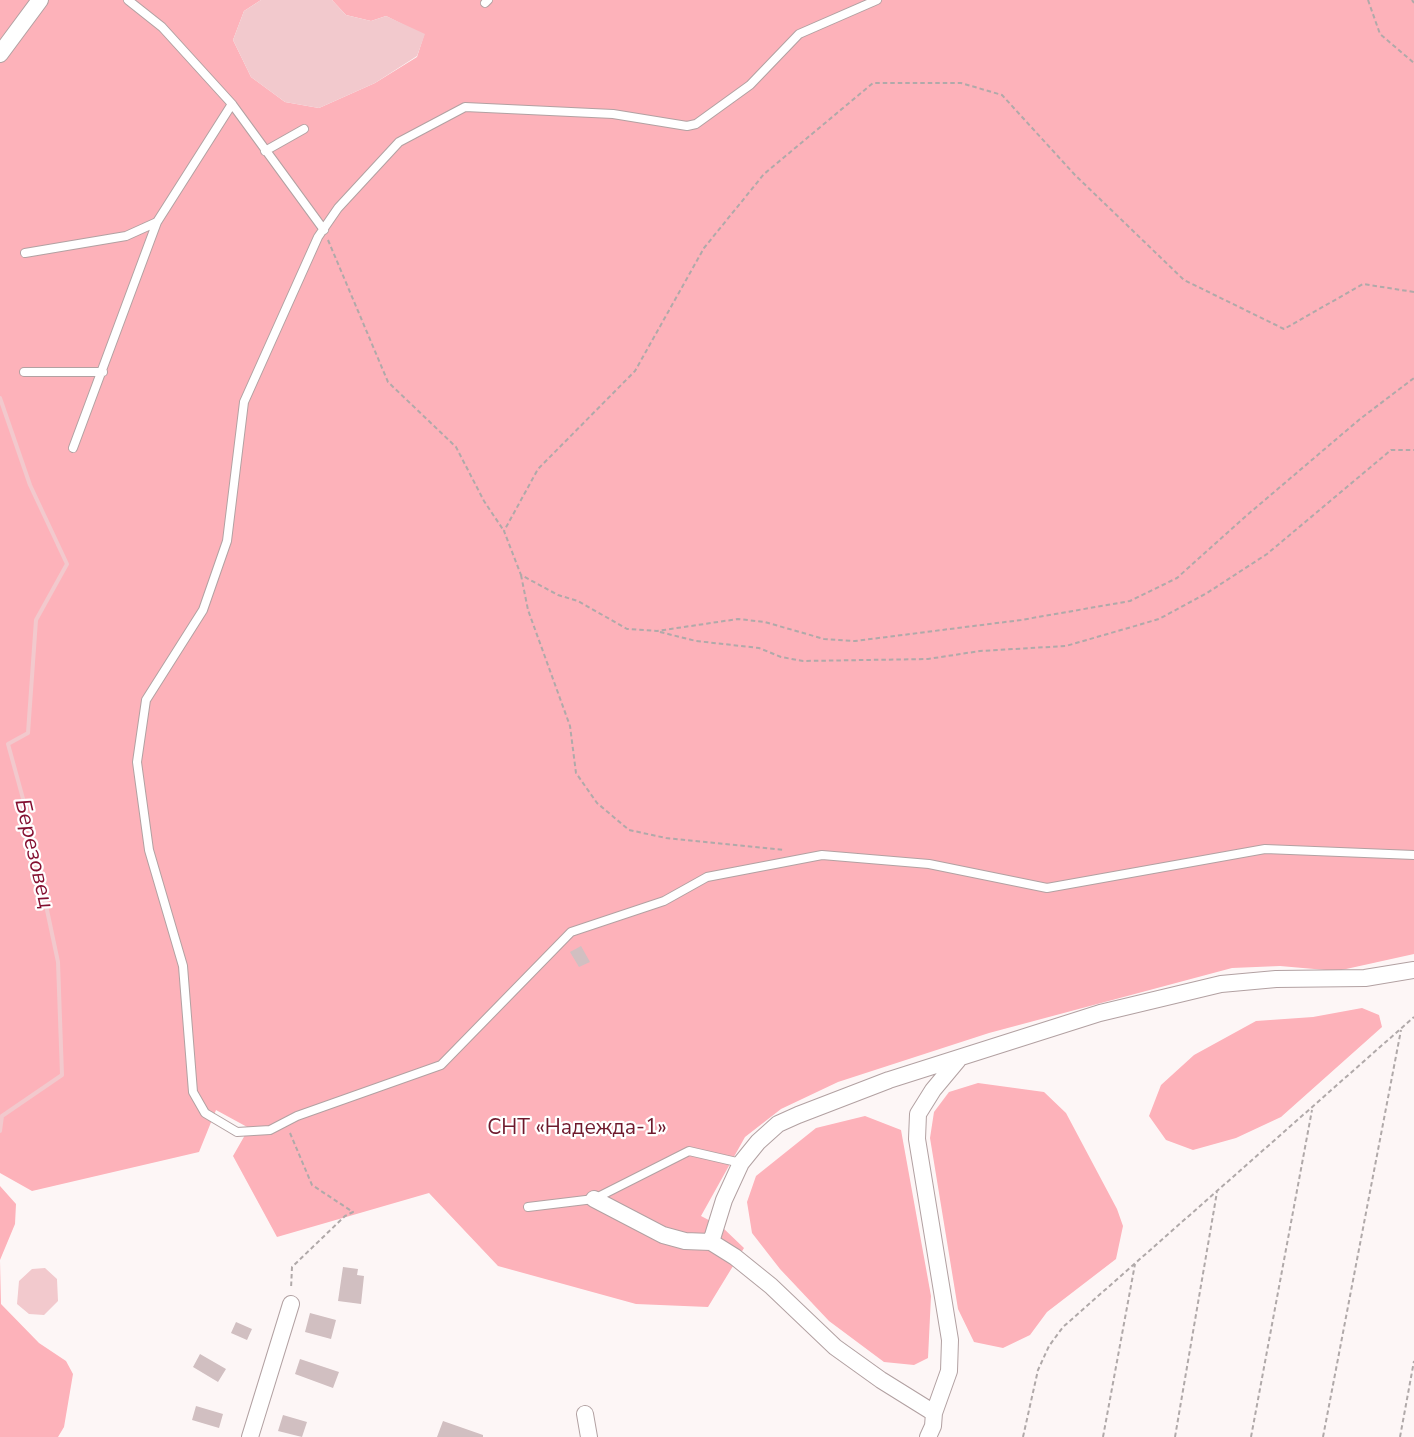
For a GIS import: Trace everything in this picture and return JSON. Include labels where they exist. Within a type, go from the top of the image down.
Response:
[{"type":"street","points":[[0,54],[40,0]]},
{"type":"street","points":[[711,1242],[724,1200],[741,1163],[758,1142],[778,1124],[889,1080],[1100,1013],[1221,984],[1276,979],[1365,978],[1414,970]]},
{"type":"street","points":[[928,1437],[949,1371],[950,1340],[917,1139],[918,1114],[933,1090],[961,1058]]},
{"type":"street","points":[[594,1199],[663,1235],[711,1242],[771,1286],[835,1347],[880,1380],[934,1413]]},
{"type":"street","points":[[250,1437],[291,1304]]},
{"type":"street","points":[[585,1414],[589,1437]]},
{"type":"lane","points":[[128,0],[162,27],[232,104],[324,230]]},
{"type":"lane","points":[[877,0],[798,34],[750,85],[696,124],[675,125],[613,114],[465,107],[399,142],[338,208],[318,237],[244,402],[227,541],[203,610],[146,700],[137,762],[149,850],[183,966],[194,1092],[205,1113],[237,1132],[270,1130],[441,1065],[571,932],[664,901],[707,878],[822,855],[929,864],[1047,888],[1265,849],[1414,855]]},
{"type":"lane","points":[[73,448],[157,222],[232,104]]},
{"type":"lane","points":[[266,151],[304,129]]},
{"type":"lane","points":[[25,253],[126,236],[157,222]]},
{"type":"lane","points":[[24,372],[103,372]]},
{"type":"lane","points":[[528,1207],[594,1199],[689,1151],[741,1163]]},
{"type":"path","points":[[1368,0],[1380,34],[1414,63]]},
{"type":"path","points":[[504,531],[538,469],[635,371],[704,248],[764,174],[873,83],[961,83],[1002,94],[1075,175],[1184,280],[1284,330],[1363,284],[1414,292]]},
{"type":"path","points":[[324,230],[388,382],[456,447],[484,501],[504,531],[521,575],[528,609],[570,726],[576,773],[597,803],[629,830],[666,838],[786,850]]},
{"type":"path","points":[[657,631],[738,619],[765,622],[824,639],[855,641],[1021,620],[1130,601],[1177,578],[1272,493],[1414,378]]},
{"type":"path","points":[[521,575],[558,595],[578,601],[627,628],[657,631],[696,641],[759,648],[781,657],[803,661],[928,659],[980,651],[1066,646],[1159,619],[1207,593],[1267,554],[1391,450],[1414,450]]},
{"type":"path","points":[[1023,1437],[1038,1370],[1049,1346],[1063,1328],[1312,1110],[1414,1017]]},
{"type":"path","points":[[1323,1437],[1401,1030]]},
{"type":"path","points":[[1251,1437],[1312,1110]]},
{"type":"path","points":[[286,1122],[312,1185],[353,1212],[345,1216],[292,1267],[291,1304]]},
{"type":"path","points":[[1175,1437],[1217,1192]]},
{"type":"path","points":[[1103,1437],[1135,1264]]},
{"type":"path","points":[[1401,1437],[1414,1361]]},
{"type":"green space","name":"СНТ «Надежда-1»","points":[[0,0],[261,0],[244,11],[233,40],[251,77],[285,102],[319,108],[375,83],[417,57],[424,35],[386,16],[371,21],[346,15],[332,0],[1414,0],[1414,954],[1337,971],[1280,966],[1232,968],[989,1033],[838,1082],[781,1109],[745,1137],[701,1216],[722,1227],[744,1248],[708,1307],[636,1304],[498,1266],[429,1193],[277,1237],[233,1156],[249,1128],[216,1110],[199,1152],[32,1191],[0,1173]]},
{"type":"green space","points":[[1362,1008],[1379,1015],[1382,1027],[1281,1117],[1236,1138],[1193,1150],[1166,1140],[1149,1116],[1161,1085],[1194,1055],[1256,1021],[1313,1017]]},
{"type":"green space","points":[[978,1083],[1044,1092],[1066,1113],[1117,1209],[1123,1226],[1116,1259],[1047,1312],[1030,1335],[1003,1348],[974,1342],[958,1309],[930,1138],[934,1112],[949,1092]]},
{"type":"green space","points":[[865,1116],[901,1130],[931,1296],[928,1358],[914,1365],[884,1362],[829,1321],[780,1269],[752,1233],[747,1202],[756,1176],[816,1128]]},
{"type":"green space","points":[[0,1186],[16,1204],[15,1224],[0,1260]]},
{"type":"green space","points":[[0,1261],[1,1304],[39,1343],[66,1361],[73,1374],[64,1427],[58,1437],[0,1437]]},
{"type":"shaded area","points":[[261,0],[332,0],[346,15],[371,21],[386,16],[425,34],[417,56],[375,83],[319,108],[285,102],[251,77],[233,40],[244,11]]},
{"type":"shaded area","points":[[45,1268],[57,1279],[58,1301],[44,1315],[29,1314],[17,1304],[19,1281],[32,1269]]},
{"type":"building","points":[[581,946],[590,962],[579,967],[570,952]]},
{"type":"building","points":[[343,1267],[358,1269],[357,1275],[364,1276],[361,1304],[338,1301]]},
{"type":"building","points":[[310,1313],[336,1320],[331,1339],[305,1332]]},
{"type":"building","points":[[236,1322],[252,1329],[247,1340],[231,1333]]},
{"type":"building","points":[[200,1354],[226,1369],[218,1382],[193,1367]]},
{"type":"building","points":[[300,1359],[339,1372],[333,1388],[295,1374]]},
{"type":"building","points":[[196,1406],[223,1414],[219,1428],[192,1420]]},
{"type":"building","points":[[283,1415],[307,1422],[302,1437],[278,1431]]},
{"type":"building","points":[[443,1421],[483,1435],[483,1437],[437,1437]]},
{"type":"waterway","name":"Березовец","points":[[0,398],[30,485],[67,564],[36,620],[28,733],[8,744],[25,806],[58,962],[62,1075],[2,1116],[0,1131]]}]
